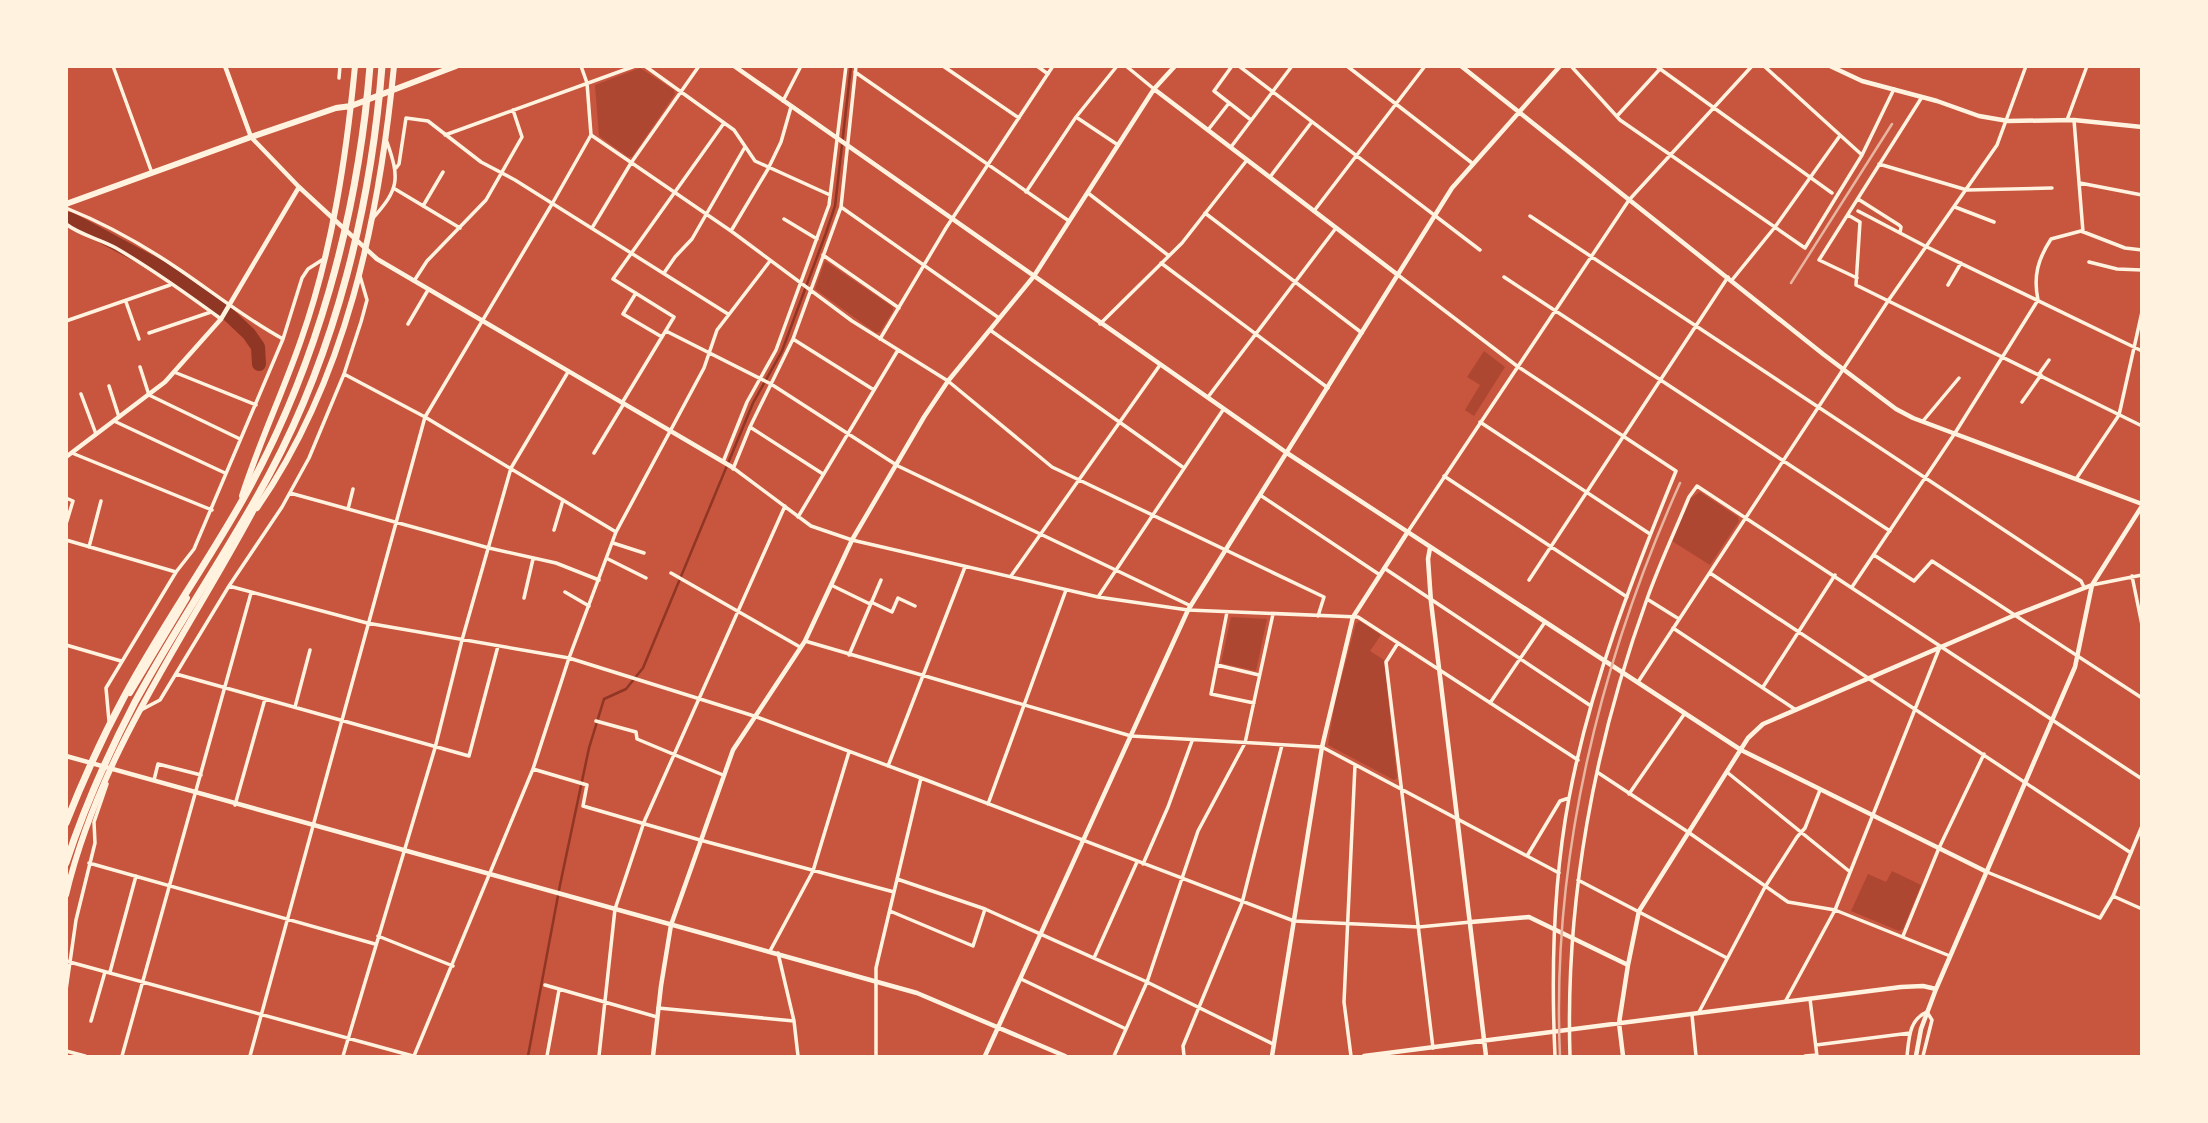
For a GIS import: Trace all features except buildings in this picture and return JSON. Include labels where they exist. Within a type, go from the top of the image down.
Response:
[{"type":"highway","points":[[235,518],[302,339],[325,259],[341,183],[355,66]]},
{"type":"highway","points":[[66,823],[124,697],[242,501],[287,407],[317,327],[339,252],[356,172],[370,66]]},
{"type":"highway","points":[[66,863],[115,742],[157,664],[223,557],[271,471],[315,370],[342,291],[360,217],[376,131],[382,66]]},
{"type":"highway","points":[[247,522],[280,475],[309,416],[346,322],[366,248],[387,142],[394,66]]},
{"type":"highway","points":[[66,206],[251,137],[336,108],[351,106],[456,66]]},
{"type":"highway","points":[[67,811],[110,727],[250,491],[290,406]]},
{"type":"highway","points":[[66,895],[90,814],[109,768],[137,712],[247,522],[300,412]]},
{"type":"street","points":[[113,66],[152,173]]},
{"type":"street","points":[[225,66],[251,137],[333,220],[377,259],[729,466],[811,526],[852,540],[1098,597],[1227,612],[1358,617],[1578,760]]},
{"type":"street","points":[[339,78],[340,66]]},
{"type":"street","points":[[250,1056],[425,417],[591,135],[587,83],[581,66]]},
{"type":"street","points":[[445,135],[635,66]]},
{"type":"street","points":[[645,66],[734,130],[755,161],[830,195]]},
{"type":"street","points":[[592,228],[631,163],[699,66]]},
{"type":"street","points":[[734,66],[1223,410],[1741,750],[1987,872],[2100,918],[2113,896],[2141,826]]},
{"type":"street","points":[[743,73],[746,66]]},
{"type":"street","points":[[783,101],[801,66]]},
{"type":"street","points":[[729,466],[747,402],[765,381],[793,339],[817,239],[829,205],[846,66]]},
{"type":"street","points":[[943,66],[1019,118]]},
{"type":"street","points":[[1037,66],[1048,74]]},
{"type":"street","points":[[880,339],[953,218],[1053,66]]},
{"type":"street","points":[[1026,192],[1076,117],[1117,66]]},
{"type":"street","points":[[1126,66],[1517,366],[1676,471],[1627,597],[1591,706],[1569,798],[1553,927],[1555,1056]]},
{"type":"street","points":[[653,1056],[671,925],[733,750],[805,641],[852,540],[895,464],[948,382],[1034,276],[1154,89],[1175,66]]},
{"type":"street","points":[[1232,66],[1214,91],[1251,120]]},
{"type":"street","points":[[1239,66],[1480,250]]},
{"type":"street","points":[[1231,147],[1292,66]]},
{"type":"street","points":[[1347,66],[1472,163]]},
{"type":"street","points":[[1314,211],[1424,66]]},
{"type":"street","points":[[1461,66],[1896,409],[2141,505],[2092,585],[2078,656],[1936,989],[1921,1029],[1916,1056]]},
{"type":"street","points":[[985,1056],[1189,608],[1452,188],[1560,66]]},
{"type":"street","points":[[1572,66],[1617,116],[1805,248],[1862,155],[1894,89]]},
{"type":"street","points":[[1272,1056],[1322,747],[1353,617],[1629,200],[1752,66]]},
{"type":"street","points":[[1764,66],[1839,137],[1862,155]]},
{"type":"street","points":[[1830,66],[1862,81],[1979,116],[2008,121],[2074,120],[2141,127]]},
{"type":"street","points":[[1638,682],[1888,301],[1997,145],[2026,66]]},
{"type":"street","points":[[2067,120],[2087,66]]},
{"type":"street","points":[[1617,116],[1658,68],[1832,192]]},
{"type":"street","points":[[729,466],[750,427],[776,350],[823,255],[841,208],[855,69],[1069,221]]},
{"type":"street","points":[[1857,278],[1819,260],[1922,97]]},
{"type":"street","points":[[1208,130],[1229,103]]},
{"type":"street","points":[[731,231],[768,169],[781,142],[792,107]]},
{"type":"street","points":[[414,281],[427,261],[486,200],[502,173],[522,137],[513,110]]},
{"type":"street","points":[[1076,117],[1118,145]]},
{"type":"street","points":[[396,168],[399,164],[406,118],[428,121],[481,162],[592,228],[727,314]]},
{"type":"street","points":[[2074,120],[2083,232]]},
{"type":"street","points":[[594,453],[674,317],[613,279],[724,123]]},
{"type":"street","points":[[1270,177],[1311,123]]},
{"type":"street","points":[[591,135],[731,231],[880,339],[948,382],[1052,467],[1324,597],[1318,616]]},
{"type":"street","points":[[1529,580],[1696,325],[1730,279],[1774,228],[1839,137]]},
{"type":"street","points":[[371,220],[389,200],[394,189],[396,168],[387,142]]},
{"type":"street","points":[[664,273],[692,239],[745,147]]},
{"type":"street","points":[[1100,324],[1169,256],[1247,160]]},
{"type":"street","points":[[1880,164],[1967,190],[2052,188]]},
{"type":"street","points":[[423,206],[443,172]]},
{"type":"street","points":[[2080,184],[2141,195]]},
{"type":"street","points":[[66,457],[149,395],[174,372],[221,319],[228,303],[299,187]]},
{"type":"street","points":[[394,189],[460,228]]},
{"type":"street","points":[[1087,193],[1169,256]]},
{"type":"street","points":[[1858,198],[1899,225],[1900,233]]},
{"type":"street","points":[[66,206],[130,239],[260,327],[283,339]]},
{"type":"street","points":[[1955,207],[1994,222]]},
{"type":"street","points":[[841,208],[999,318]]},
{"type":"street","points":[[1858,211],[2141,351]]},
{"type":"street","points":[[1205,213],[1362,333]]},
{"type":"street","points":[[1848,215],[1860,222],[1856,285],[2141,426]]},
{"type":"street","points":[[1530,216],[1926,477],[2081,581],[2084,587]]},
{"type":"street","points":[[784,219],[817,239]]},
{"type":"street","points":[[66,224],[139,261],[221,319]]},
{"type":"street","points":[[1207,399],[1336,228]]},
{"type":"street","points":[[1852,587],[2004,358],[2038,299],[2035,284],[2039,258],[2051,239],[2083,232],[2125,248],[2141,250]]},
{"type":"street","points":[[823,255],[899,308]]},
{"type":"street","points":[[110,727],[106,688],[176,572],[194,549],[283,339],[302,278],[308,269],[325,259]]},
{"type":"street","points":[[68,961],[414,1056],[533,769],[569,658],[616,532],[711,352],[717,330],[770,261]]},
{"type":"street","points":[[2089,262],[2117,269],[2141,270]]},
{"type":"street","points":[[1161,263],[1328,388]]},
{"type":"street","points":[[1948,285],[1962,263]]},
{"type":"street","points":[[137,712],[160,700],[229,586],[290,493],[314,447],[344,374],[367,300],[360,274]]},
{"type":"street","points":[[1504,277],[1890,531]]},
{"type":"street","points":[[66,321],[172,285]]},
{"type":"street","points":[[408,324],[429,289]]},
{"type":"street","points":[[636,293],[623,314],[662,337]]},
{"type":"street","points":[[125,301],[139,340]]},
{"type":"street","points":[[149,333],[211,312]]},
{"type":"street","points":[[2076,480],[2119,415],[2141,315]]},
{"type":"street","points":[[990,330],[1184,468]]},
{"type":"street","points":[[666,331],[765,381],[895,464],[1189,608]]},
{"type":"street","points":[[793,339],[874,390]]},
{"type":"street","points":[[798,517],[898,350]]},
{"type":"street","points":[[2022,402],[2049,359]]},
{"type":"street","points":[[1011,576],[1160,365]]},
{"type":"street","points":[[139,367],[149,395],[240,439]]},
{"type":"street","points":[[174,372],[256,405]]},
{"type":"street","points":[[343,1056],[436,748],[511,468],[568,372]]},
{"type":"street","points":[[344,374],[425,417],[616,532]]},
{"type":"street","points":[[1923,421],[1959,378]]},
{"type":"street","points":[[108,386],[119,417]]},
{"type":"street","points":[[82,394],[96,434]]},
{"type":"street","points":[[1098,597],[1223,410]]},
{"type":"street","points":[[114,421],[225,473]]},
{"type":"street","points":[[1480,422],[1650,534]]},
{"type":"street","points":[[750,427],[823,474]]},
{"type":"street","points":[[72,453],[212,510]]},
{"type":"street","points":[[1444,476],[1627,597]]},
{"type":"street","points":[[1570,1056],[1568,988],[1578,880],[1597,772],[1623,672],[1647,599],[1689,496],[1698,486],[2141,779]]},
{"type":"street","points":[[348,509],[353,489]]},
{"type":"street","points":[[290,493],[489,548],[556,563],[599,580]]},
{"type":"street","points":[[1260,495],[1380,575]]},
{"type":"street","points":[[66,498],[73,501],[66,524]]},
{"type":"street","points":[[554,530],[563,500]]},
{"type":"street","points":[[89,547],[101,501]]},
{"type":"street","points":[[599,1056],[615,909],[644,822],[785,506]]},
{"type":"street","points":[[67,541],[176,572]]},
{"type":"street","points":[[613,542],[644,553]]},
{"type":"street","points":[[1430,548],[1428,559],[1439,669],[1486,1056]]},
{"type":"street","points":[[1874,555],[1914,581],[1933,561],[2141,698]]},
{"type":"street","points":[[524,598],[533,559]]},
{"type":"street","points":[[607,559],[646,578]]},
{"type":"street","points":[[888,766],[965,567]]},
{"type":"street","points":[[1384,568],[1591,706]]},
{"type":"street","points":[[671,573],[800,647]]},
{"type":"street","points":[[1710,573],[2131,853]]},
{"type":"street","points":[[1763,687],[1835,575]]},
{"type":"street","points":[[1623,1056],[1619,1023],[1639,911],[1748,738],[1763,724],[2084,587],[2141,575]]},
{"type":"street","points":[[2132,576],[2141,625]]},
{"type":"street","points":[[849,655],[881,580]]},
{"type":"street","points":[[831,585],[892,612],[898,598],[915,606]]},
{"type":"street","points":[[229,586],[368,623],[569,658],[754,716],[1294,921],[1419,927],[1529,917],[1628,965]]},
{"type":"street","points":[[988,804],[1066,590]]},
{"type":"street","points":[[122,1056],[251,592]]},
{"type":"street","points":[[565,592],[589,606]]},
{"type":"street","points":[[1647,599],[1679,619]]},
{"type":"street","points":[[1227,612],[1210,694],[1254,703]]},
{"type":"street","points":[[1114,1056],[1147,982],[1198,831],[1245,743],[1273,614]]},
{"type":"street","points":[[1490,703],[1545,622]]},
{"type":"street","points":[[1673,628],[1796,710]]},
{"type":"street","points":[[805,641],[1131,736],[1322,747],[1559,873]]},
{"type":"street","points":[[1398,643],[1386,662],[1433,1048]]},
{"type":"street","points":[[66,645],[121,661]]},
{"type":"street","points":[[176,674],[469,756],[498,646]]},
{"type":"street","points":[[1785,1002],[1835,910],[1871,815],[1941,647]]},
{"type":"street","points":[[295,707],[310,650]]},
{"type":"street","points":[[1217,665],[1260,675]]},
{"type":"street","points":[[235,804],[265,699]]},
{"type":"street","points":[[1629,794],[1685,713]]},
{"type":"street","points":[[596,721],[636,732],[637,739],[723,775]]},
{"type":"street","points":[[1143,864],[1168,807],[1192,741]]},
{"type":"street","points":[[1184,1056],[1183,1046],[1242,903],[1282,745]]},
{"type":"street","points":[[770,951],[813,871],[849,752]]},
{"type":"street","points":[[1903,936],[1939,848],[1984,754]]},
{"type":"street","points":[[66,756],[917,993],[1065,1056]]},
{"type":"street","points":[[154,781],[158,764],[201,775]]},
{"type":"street","points":[[1350,1056],[1344,1002],[1355,765]]},
{"type":"street","points":[[66,990],[68,961],[76,920],[95,843],[94,822],[105,794],[109,768]]},
{"type":"street","points":[[533,769],[587,785],[583,806],[894,892]]},
{"type":"street","points":[[1597,772],[1788,902],[1835,910],[1950,956]]},
{"type":"street","points":[[1728,773],[1849,871]]},
{"type":"street","points":[[876,1056],[876,968],[921,778]]},
{"type":"street","points":[[1696,1056],[1695,1015],[1765,887],[1801,833],[1820,790]]},
{"type":"street","points":[[1527,856],[1560,801],[1569,798]]},
{"type":"street","points":[[1094,958],[1137,862]]},
{"type":"street","points":[[89,863],[375,944]]},
{"type":"street","points":[[91,1021],[136,876]]},
{"type":"street","points":[[897,879],[985,909],[1147,982],[1273,1044]]},
{"type":"street","points":[[1578,880],[1727,958]]},
{"type":"street","points":[[2113,896],[2141,909]]},
{"type":"street","points":[[890,911],[973,946],[985,909]]},
{"type":"street","points":[[378,936],[453,966]]},
{"type":"street","points":[[778,953],[794,1021],[798,1056]]},
{"type":"street","points":[[1019,978],[1126,1030]]},
{"type":"street","points":[[545,985],[657,1017]]},
{"type":"street","points":[[1364,1056],[1554,1034],[1619,1023],[1901,987],[1923,986],[1936,989]]},
{"type":"street","points":[[547,1056],[559,990]]},
{"type":"street","points":[[1805,1056],[1817,1056],[1810,999]]},
{"type":"street","points":[[658,1008],[794,1021]]},
{"type":"street","points":[[1907,1056],[1910,1033],[1919,1015],[1927,1012]]},
{"type":"street","points":[[1923,1056],[1932,1020],[1927,1012]]},
{"type":"street","points":[[1816,1045],[1910,1033]]},
{"type":"street","points":[[66,1051],[86,1056]]},
{"type":"shaded area","points":[[640,68],[674,90],[675,94],[632,157],[628,157],[599,136],[595,85]]},
{"type":"shaded area","points":[[825,261],[893,307],[880,332],[876,333],[815,289]]},
{"type":"shaded area","points":[[1484,351],[1505,367],[1474,416],[1465,410],[1480,385],[1467,377]]},
{"type":"shaded area","points":[[1700,492],[1738,517],[1739,521],[1710,565],[1672,541],[1691,498]]},
{"type":"shaded area","points":[[1231,617],[1267,619],[1256,671],[1221,663]]},
{"type":"shaded area","points":[[1360,621],[1381,635],[1370,651],[1384,660],[1397,778],[1394,780],[1328,745],[1335,702],[1356,623]]},
{"type":"shaded area","points":[[1892,871],[1921,885],[1903,929],[1899,931],[1851,911],[1868,874],[1886,882]]},
{"type":"waterway","points":[[528,1056],[589,748],[604,699],[626,689],[643,668],[753,403],[782,351],[835,206],[851,66]]},
{"type":"waterway","points":[[70,219],[173,274],[229,315],[258,347],[259,364]]},
{"type":"railway","points":[[1791,283],[1892,124]]},
{"type":"railway","points":[[1560,1056],[1559,982],[1564,909],[1573,835],[1587,763],[1626,620],[1680,483]]}]
